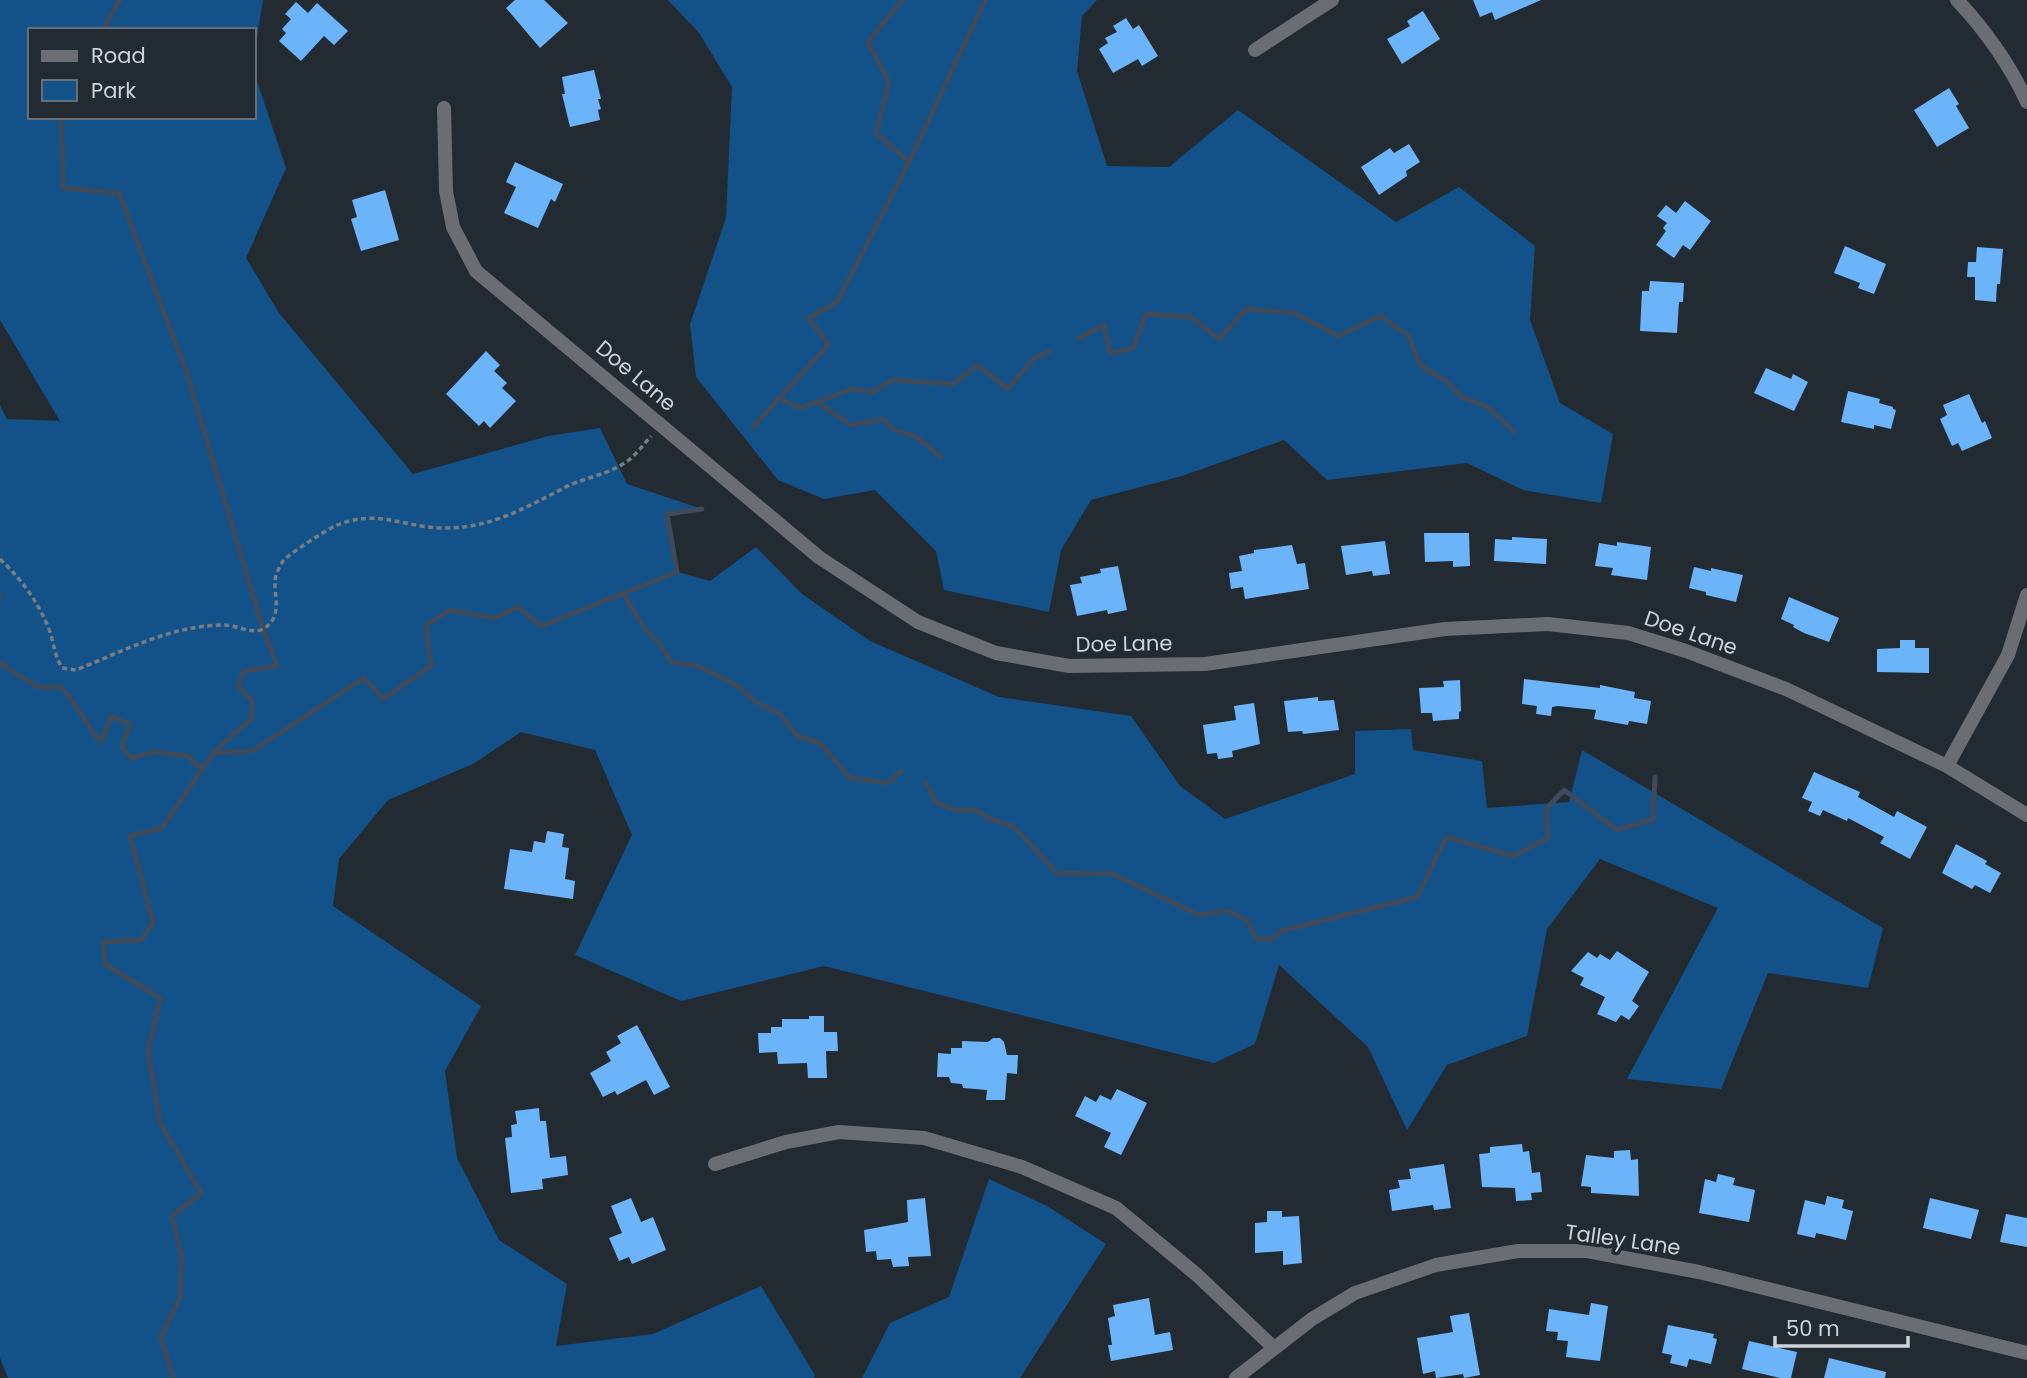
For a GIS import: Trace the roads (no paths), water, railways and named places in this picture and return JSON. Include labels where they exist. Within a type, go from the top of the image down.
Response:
[{"type":"street","points":[[1255,50],[1332,0]]},
{"type":"street","points":[[1957,0],[1983,28],[2015,75],[2027,102]]},
{"type":"street","name":"Doe Lane","points":[[444,108],[446,191],[450,215],[453,228],[476,271],[820,558],[918,622],[996,653],[1069,666],[1205,664],[1445,629],[1548,624],[1628,633],[1686,651],[1786,689],[1947,766],[2027,815]]},
{"type":"street","points":[[1947,766],[2008,655],[2027,596]]},
{"type":"street","points":[[715,1164],[786,1142],[839,1132],[924,1138],[1022,1167],[1116,1208],[1197,1275],[1274,1348]]},
{"type":"street","name":"Talley Lane","points":[[1236,1378],[1312,1319],[1355,1293],[1436,1265],[1518,1251],[1587,1251],[1699,1272],[2027,1353]]},
{"type":"waterway","points":[[104,28],[120,0]]},
{"type":"waterway","points":[[902,0],[868,42],[889,82],[876,133],[909,162]]},
{"type":"waterway","points":[[753,427],[828,345],[809,318],[837,302],[909,162],[985,0]]},
{"type":"waterway","points":[[61,119],[63,188],[119,193],[186,371],[263,629],[277,666],[244,671],[238,686],[252,701],[252,718],[213,753]]},
{"type":"waterway","points":[[1079,338],[1104,325],[1110,353],[1133,348],[1146,314],[1191,317],[1219,339],[1246,309],[1294,313],[1338,336],[1380,316],[1409,336],[1420,365],[1446,381],[1462,397],[1488,407],[1514,432]]},
{"type":"waterway","points":[[779,398],[800,408],[852,389],[873,392],[892,380],[954,384],[977,365],[1008,389],[1033,359],[1050,351]]},
{"type":"waterway","points":[[817,402],[851,425],[883,419],[894,430],[915,436],[941,457]]},
{"type":"waterway","points":[[173,1378],[161,1337],[180,1297],[182,1258],[172,1216],[201,1193],[160,1123],[148,1052],[160,998],[105,964],[103,942],[141,940],[153,923],[130,836],[162,828],[213,753],[252,751],[364,678],[383,699],[431,666],[426,625],[450,610],[494,618],[518,607],[541,626],[677,572],[667,514],[702,509]]},
{"type":"waterway","points":[[623,593],[644,628],[658,642],[671,662],[698,666],[738,686],[754,701],[780,714],[797,736],[820,743],[850,778],[888,783],[901,771]]},
{"type":"waterway","points":[[0,663],[37,687],[61,687],[101,742],[111,716],[130,724],[122,747],[131,758],[153,752],[188,756],[202,770]]},
{"type":"waterway","points":[[926,782],[935,802],[954,810],[975,810],[992,820],[1013,826],[1057,873],[1113,874],[1199,915],[1228,911],[1247,920],[1256,939],[1273,939],[1281,931],[1417,897],[1446,837],[1513,856],[1548,838],[1546,809],[1564,790],[1617,830],[1653,819],[1655,777]]}]
